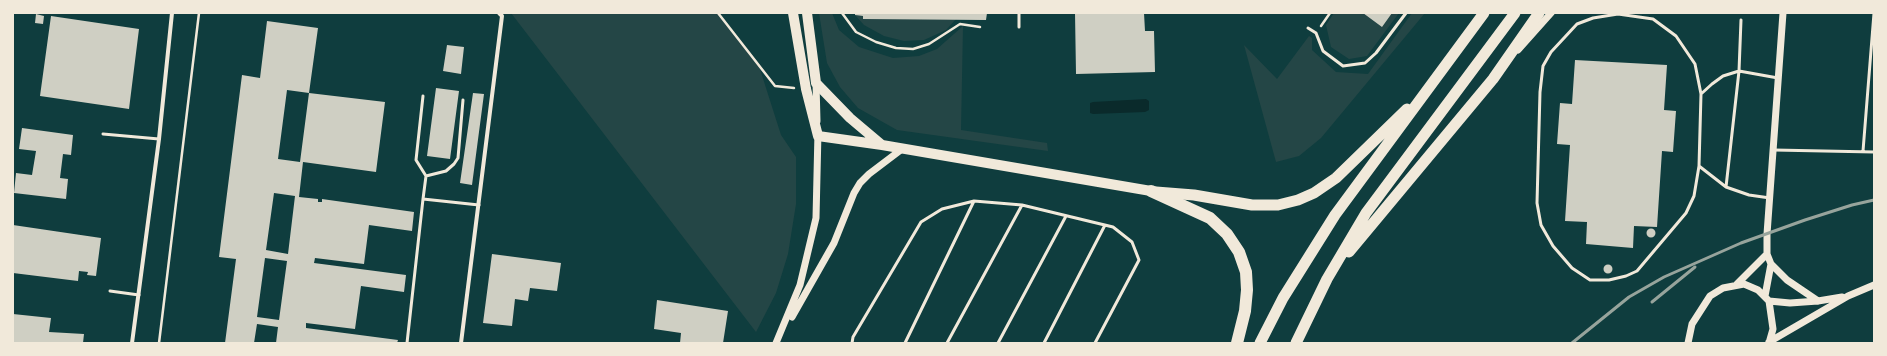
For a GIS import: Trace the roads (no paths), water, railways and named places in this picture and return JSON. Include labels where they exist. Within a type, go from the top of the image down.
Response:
[{"type":"highway","points":[[1260,343],[1282,298],[1335,215],[1484,13]]},
{"type":"highway","points":[[1296,343],[1327,279],[1366,213],[1515,13]]},
{"type":"highway","points":[[1327,279],[1494,79],[1539,13]]},
{"type":"highway","points":[[1151,191],[1194,195],[1252,205],[1278,205],[1298,200],[1314,193],[1336,178],[1433,84]]},
{"type":"highway","points":[[1151,191],[1210,218],[1227,234],[1239,252],[1246,272],[1247,290],[1245,311],[1237,343]]},
{"type":"main road","points":[[793,13],[806,89],[818,136],[882,145],[1151,191]]},
{"type":"main road","points":[[808,13],[816,83],[850,118],[882,145]]},
{"type":"street","points":[[132,343],[159,139],[172,13]]},
{"type":"street","points":[[461,343],[502,16],[499,13]]},
{"type":"street","points":[[1494,79],[1551,13]]},
{"type":"street","points":[[1783,13],[1767,254],[1771,264],[1787,280],[1818,301]]},
{"type":"street","points":[[777,343],[800,285],[814,226],[818,183],[816,83]]},
{"type":"street","points":[[777,343],[834,243],[857,188],[869,174],[902,149]]},
{"type":"street","points":[[1737,284],[1767,254]]},
{"type":"street","points":[[1769,342],[1772,329],[1767,298],[1771,264]]},
{"type":"street","points":[[1688,343],[1688,334],[1692,324],[1710,296],[1723,288],[1737,284],[1751,286],[1767,298],[1790,303],[1818,301],[1848,296]]},
{"type":"street","points":[[1769,342],[1848,296],[1874,285]]},
{"type":"lane","points":[[1019,13],[1019,27]]},
{"type":"lane","points":[[1308,28],[1316,33],[1323,51],[1343,66],[1365,63],[1376,53],[1406,13]]},
{"type":"lane","points":[[1863,151],[1874,13]]},
{"type":"lane","points":[[1618,14],[1653,19],[1676,36],[1695,64],[1701,94],[1699,166],[1694,196],[1686,213],[1637,271],[1626,276],[1609,280],[1590,280],[1572,268],[1553,246],[1541,225],[1537,203],[1540,92],[1543,66],[1551,52],[1577,24],[1618,14]]},
{"type":"lane","points":[[1726,187],[1739,71],[1741,20]]},
{"type":"lane","points":[[1701,94],[1724,76],[1739,71],[1778,78]]},
{"type":"lane","points":[[407,343],[426,176],[416,160],[423,96]]},
{"type":"lane","points":[[426,176],[446,171],[458,158],[463,100]]},
{"type":"lane","points":[[103,134],[159,139]]},
{"type":"lane","points":[[1774,150],[1874,152]]},
{"type":"lane","points":[[1699,166],[1726,187],[1749,194],[1770,198]]},
{"type":"lane","points":[[423,198],[479,205]]},
{"type":"lane","points":[[905,343],[974,201]]},
{"type":"lane","points":[[852,343],[853,337],[921,222],[942,209],[974,201],[1022,205],[1113,227],[1132,242],[1139,260],[1095,343]]},
{"type":"lane","points":[[947,343],[1022,205]]},
{"type":"lane","points":[[998,343],[1066,216]]},
{"type":"lane","points":[[1044,343],[1104,225]]},
{"type":"lane","points":[[110,291],[139,295]]},
{"type":"railway","points":[[1572,343],[1629,297],[1664,277],[1741,243],[1805,220],[1852,205],[1874,200]]},
{"type":"railway","points":[[1652,302],[1695,267]]}]
